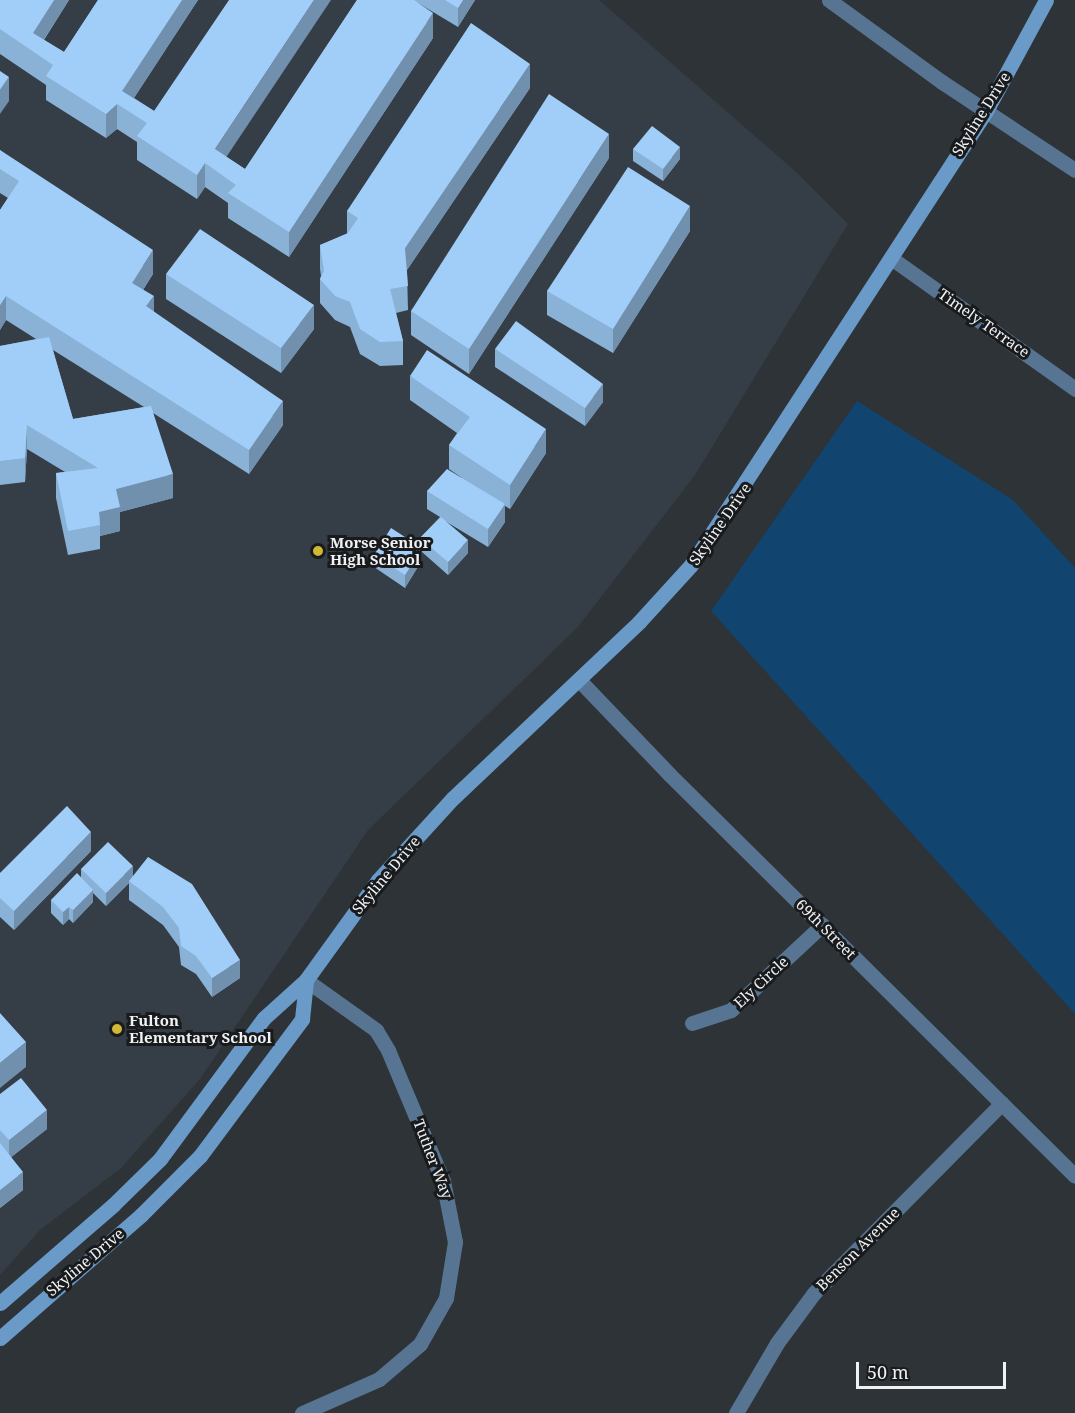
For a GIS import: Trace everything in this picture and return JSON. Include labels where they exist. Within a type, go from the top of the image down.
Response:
[{"type":"main road","name":"Skyline Drive","points":[[0,1303],[113,1205],[160,1159],[264,1018],[306,980],[378,880],[439,813],[579,680],[692,565],[986,111],[1046,0]]},
{"type":"main road","name":"Skyline Drive","points":[[0,1338],[141,1215],[200,1156],[302,1018],[306,980]]},
{"type":"street","points":[[829,0],[986,111],[1075,170]]},
{"type":"street","name":"Timely Terrace","points":[[891,258],[1075,389]]},
{"type":"street","name":"69th Street","points":[[579,680],[822,926],[1075,1176]]},
{"type":"street","name":"Ely Circle","points":[[692,1023],[731,1010],[822,926]]},
{"type":"street","name":"Tuther Way","points":[[302,1413],[379,1379],[420,1344],[446,1298],[455,1242],[443,1181],[388,1050],[376,1029],[306,980]]},
{"type":"street","name":"Benson Avenue","points":[[736,1413],[777,1343],[814,1293],[1002,1103]]},
{"type":"shaded area","name":"Morse Senior High School","points":[[0,0],[599,0],[795,171],[848,224],[695,475],[577,628],[368,830],[200,1079],[121,1168],[40,1230],[0,1275]]},
{"type":"shaded area","points":[[857,401],[1013,500],[1075,568],[1075,1014],[711,611]]},
{"type":"building","points":[[0,0],[54,0],[33,33],[64,52],[98,0],[182,0],[122,91],[154,111],[229,0],[314,0],[215,149],[245,169],[357,0],[414,0],[433,13],[289,232],[228,193],[236,185],[205,163],[197,175],[137,136],[147,123],[117,104],[106,114],[46,76],[53,65],[0,29]]},
{"type":"building","points":[[445,0],[463,0],[458,8]]},
{"type":"building","points":[[471,23],[530,64],[405,248],[408,286],[390,289],[403,341],[380,342],[360,329],[350,302],[335,296],[320,279],[324,271],[320,245],[348,233],[358,218],[347,211]]},
{"type":"building","points":[[0,71],[9,77],[0,90]]},
{"type":"building","points":[[549,94],[609,134],[469,349],[411,311]]},
{"type":"building","points":[[652,126],[680,147],[663,169],[633,149]]},
{"type":"building","points":[[0,150],[153,250],[132,283],[154,296],[146,306],[283,401],[249,450],[6,296],[0,305],[0,210],[19,181],[0,169]]},
{"type":"building","points":[[628,167],[690,206],[613,329],[547,291]]},
{"type":"building","points":[[200,229],[314,305],[281,348],[166,274]]},
{"type":"building","points":[[516,321],[603,384],[585,408],[495,349]]},
{"type":"building","points":[[49,337],[73,419],[151,406],[173,474],[116,489],[120,507],[99,512],[100,525],[68,531],[56,473],[98,468],[27,425],[25,458],[0,461],[0,346]]},
{"type":"building","points":[[427,350],[546,429],[510,485],[449,445],[470,417],[410,376]]},
{"type":"building","points":[[447,469],[505,504],[488,529],[427,491]]},
{"type":"building","points":[[441,517],[468,540],[448,562],[420,538]]},
{"type":"building","points":[[391,528],[422,548],[405,575],[374,555]]},
{"type":"building","points":[[67,806],[91,832],[14,911],[0,898],[0,873]]},
{"type":"building","points":[[108,842],[133,866],[106,893],[81,869]]},
{"type":"building","points":[[148,857],[192,884],[240,960],[212,978],[196,956],[181,946],[179,928],[163,907],[129,881]]},
{"type":"building","points":[[77,873],[93,890],[73,910],[69,907],[63,912],[51,900]]},
{"type":"building","points":[[0,1013],[26,1042],[0,1063]]},
{"type":"building","points":[[21,1078],[47,1110],[9,1140],[0,1130],[0,1094]]},
{"type":"building","points":[[0,1143],[23,1172],[0,1190]]},
{"type":"place","name":"Morse Senior High School","points":[[318,551]]},
{"type":"place","name":"Fulton Elementary School","points":[[117,1029]]}]
